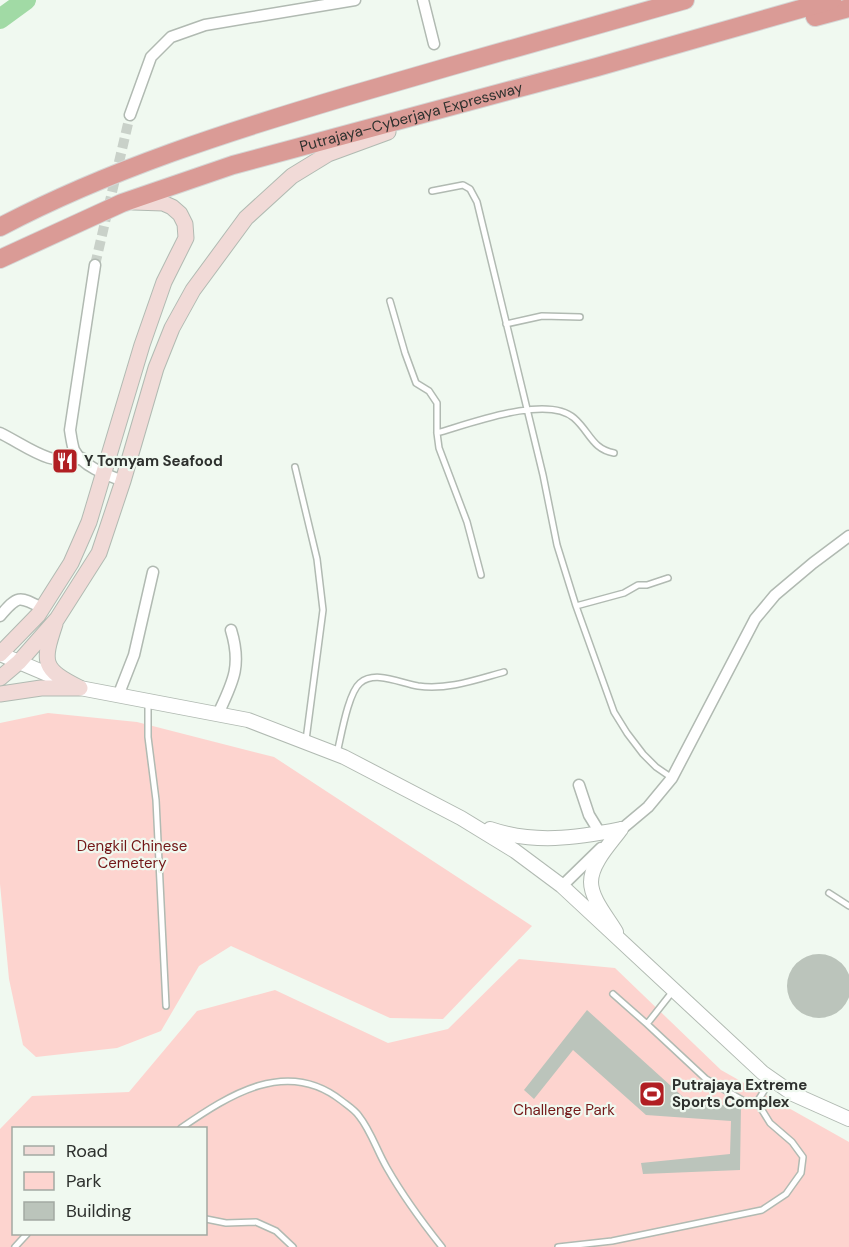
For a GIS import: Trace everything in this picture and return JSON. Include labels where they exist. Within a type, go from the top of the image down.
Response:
[{"type":"highway","points":[[0,227],[56,199],[149,161],[260,122],[685,0]]},
{"type":"highway","name":"Putrajaya–Cyberjaya Expressway","points":[[0,259],[122,203],[233,165],[597,67],[832,0]]},
{"type":"highway","points":[[679,44],[721,41],[849,8]]},
{"type":"main road","points":[[0,678],[19,662],[57,618],[99,553],[156,368],[172,328],[193,290],[246,218],[292,176],[328,154],[369,138],[597,67]]},
{"type":"main road","points":[[0,654],[42,608],[71,563],[104,474],[164,282],[186,238],[185,224],[180,214],[172,207],[163,203],[122,203]]},
{"type":"main road","points":[[57,618],[46,651],[47,660],[60,678],[80,688]]},
{"type":"main road","points":[[0,694],[41,688],[80,688]]},
{"type":"street","points":[[130,115],[151,57],[171,37],[205,26],[356,0]]},
{"type":"street","points":[[423,0],[435,44]]},
{"type":"street","points":[[95,265],[70,430],[74,450],[82,458],[94,469],[123,481]]},
{"type":"street","points":[[0,434],[46,458],[72,461],[82,458]]},
{"type":"street","points":[[562,886],[621,829],[648,807],[672,778],[754,619],[775,595],[849,536]]},
{"type":"street","points":[[118,696],[134,655],[153,572]]},
{"type":"street","points":[[0,616],[16,599],[22,598],[42,608]]},
{"type":"street","points":[[218,714],[236,675],[237,654],[231,630]]},
{"type":"street","points":[[0,654],[80,688],[248,720],[337,755],[461,818],[515,851],[562,886],[771,1079],[793,1094],[849,1119]]},
{"type":"street","points":[[579,784],[589,815],[600,834]]},
{"type":"street","points":[[461,818],[504,834],[525,838],[571,838],[621,829]]},
{"type":"street","points":[[621,829],[600,859],[591,881],[594,894],[624,944]]},
{"type":"lane","points":[[432,191],[463,185],[470,189],[477,202],[543,475],[557,545],[576,606],[614,711],[643,754],[672,778]]},
{"type":"lane","points":[[390,301],[416,383],[429,391],[437,403],[437,433],[446,471],[467,522],[481,575]]},
{"type":"lane","points":[[506,324],[542,316],[580,317]]},
{"type":"lane","points":[[437,433],[526,409],[560,409],[574,418],[602,451],[614,453]]},
{"type":"lane","points":[[295,467],[317,559],[323,609],[306,742]]},
{"type":"lane","points":[[576,606],[624,593],[634,586],[668,578]]},
{"type":"lane","points":[[337,755],[346,712],[357,685],[366,679],[377,677],[417,686],[439,688],[504,672]]},
{"type":"lane","points":[[147,701],[148,737],[156,800],[166,1006]]},
{"type":"lane","points":[[829,893],[849,906]]},
{"type":"lane","points":[[647,1024],[674,990]]},
{"type":"lane","points":[[613,994],[706,1079],[749,1104],[757,1102],[771,1079]]},
{"type":"lane","points":[[182,1127],[221,1101],[258,1085],[300,1080],[332,1093],[359,1115],[387,1168],[423,1223],[442,1247]]},
{"type":"lane","points":[[558,1247],[612,1241],[762,1210],[786,1194],[801,1173],[803,1157],[792,1142],[770,1123],[757,1102]]},
{"type":"lane","points":[[207,1219],[226,1224],[256,1222],[276,1231],[293,1247]]},
{"type":"lane","points":[[15,1247],[25,1235]]},
{"type":"green space","name":"Dengkil Chinese Cemetery","points":[[48,713],[137,722],[274,757],[532,926],[443,1019],[390,1018],[231,946],[199,966],[161,1031],[117,1048],[36,1057],[23,1045],[9,979],[0,884],[0,723]]},
{"type":"green space","name":"Challenge Park","points":[[519,959],[615,968],[721,1070],[849,1142],[849,1247],[0,1247],[0,1129],[32,1096],[129,1092],[197,1011],[275,990],[388,1043],[448,1029]]},
{"type":"building","points":[[819,954],[831,956],[842,963],[849,974],[849,998],[842,1009],[831,1016],[819,1018],[807,1016],[796,1009],[789,998],[787,986],[789,974],[796,963],[807,956]]},
{"type":"building","name":"Putrajaya Extreme Sports Complex","points":[[587,1010],[692,1105],[741,1105],[740,1170],[643,1174],[641,1163],[730,1154],[731,1121],[646,1115],[573,1050],[534,1099],[524,1090]]},
{"type":"waterway","points":[[0,19],[26,0]]},
{"type":"tunnel","points":[[95,265],[130,115]]},
{"type":"place","name":"Y Tomyam Seafood","points":[[65,461]]},
{"type":"place","name":"Putrajaya Extreme Sports Complex","points":[[652,1094]]}]
